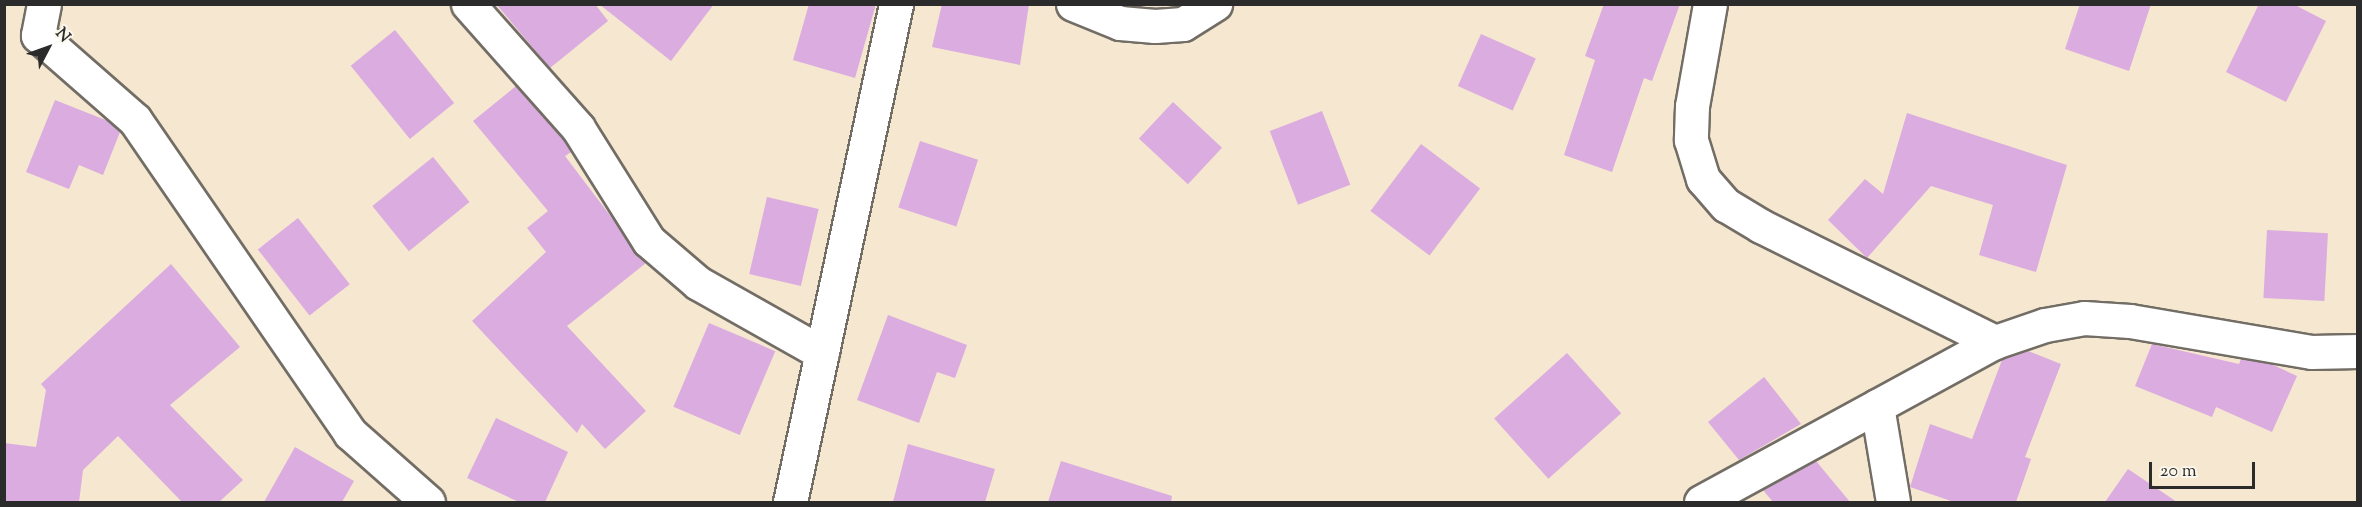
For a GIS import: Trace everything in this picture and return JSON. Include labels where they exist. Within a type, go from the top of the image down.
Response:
[{"type":"street","points":[[44,4],[38,35],[135,120],[350,433],[428,502]]},
{"type":"street","points":[[468,4],[578,128],[650,241],[698,283],[822,353]]},
{"type":"street","points":[[790,502],[896,4]]},
{"type":"street","points":[[1072,4],[1120,23],[1155,26],[1183,24],[1215,4]]},
{"type":"street","points":[[1710,4],[1692,106],[1691,140],[1703,179],[1726,206],[1761,226],[1995,342]]},
{"type":"street","points":[[1701,502],[1995,342],[2084,318],[2311,352],[2358,351]]},
{"type":"street","points":[[1877,406],[1893,502]]},
{"type":"building","points":[[496,4],[595,4],[608,21],[550,68]]},
{"type":"building","points":[[599,4],[714,4],[671,61]]},
{"type":"building","points":[[809,4],[876,4],[855,78],[793,60]]},
{"type":"building","points":[[942,4],[1029,4],[1020,65],[932,47]]},
{"type":"building","points":[[1604,4],[1680,4],[1652,81],[1644,78],[1612,172],[1564,155],[1595,60],[1585,56]]},
{"type":"building","points":[[2080,4],[2151,4],[2129,71],[2065,49]]},
{"type":"building","points":[[2259,4],[2293,4],[2326,21],[2286,102],[2226,72]]},
{"type":"building","points":[[395,30],[454,103],[410,139],[351,66]]},
{"type":"building","points":[[1481,34],[1536,58],[1513,110],[1458,86]]},
{"type":"building","points":[[516,86],[563,139],[571,152],[565,156],[646,263],[567,326],[646,411],[605,449],[582,424],[577,433],[472,321],[546,252],[527,228],[548,211],[473,121]]},
{"type":"building","points":[[55,100],[108,121],[120,132],[103,175],[79,165],[69,189],[26,172]]},
{"type":"building","points":[[1173,102],[1222,148],[1188,184],[1139,139]]},
{"type":"building","points":[[1322,111],[1350,185],[1298,205],[1270,131]]},
{"type":"building","points":[[1907,113],[2067,165],[2036,272],[1979,255],[1993,205],[1931,186],[1867,258],[1828,220],[1865,179],[1883,194]]},
{"type":"building","points":[[920,141],[978,160],[956,226],[898,208]]},
{"type":"building","points":[[1421,144],[1480,189],[1430,256],[1370,211]]},
{"type":"building","points":[[433,157],[470,202],[409,251],[372,206]]},
{"type":"building","points":[[767,197],[819,209],[801,286],[749,274]]},
{"type":"building","points":[[298,218],[350,284],[310,316],[258,249]]},
{"type":"building","points":[[2267,230],[2328,233],[2324,301],[2263,298]]},
{"type":"building","points":[[171,264],[240,347],[170,405],[243,480],[219,502],[182,502],[118,436],[83,470],[79,502],[4,502],[4,443],[36,447],[46,390],[41,384]]},
{"type":"building","points":[[888,315],[967,345],[955,378],[937,372],[919,423],[857,400]]},
{"type":"building","points":[[709,323],[775,351],[740,435],[673,407]]},
{"type":"building","points":[[2152,344],[2239,364],[2241,359],[2271,364],[2297,376],[2272,432],[2216,407],[2212,417],[2135,386]]},
{"type":"building","points":[[2028,351],[2061,364],[2025,457],[2031,459],[2016,502],[1954,502],[1910,487],[1930,424],[1972,439],[2002,360]]},
{"type":"building","points":[[1567,353],[1621,413],[1548,479],[1494,419]]},
{"type":"building","points":[[1764,377],[1801,424],[1739,460],[1708,422]]},
{"type":"building","points":[[496,418],[568,452],[545,502],[519,502],[467,478]]},
{"type":"building","points":[[908,444],[995,469],[985,502],[893,502]]},
{"type":"building","points":[[295,447],[354,481],[342,502],[264,502]]},
{"type":"building","points":[[1061,461],[1172,496],[1171,502],[1048,502]]},
{"type":"building","points":[[1816,461],[1850,502],[1773,502],[1763,490]]},
{"type":"building","points":[[2128,469],[2177,502],[2105,502]]}]
